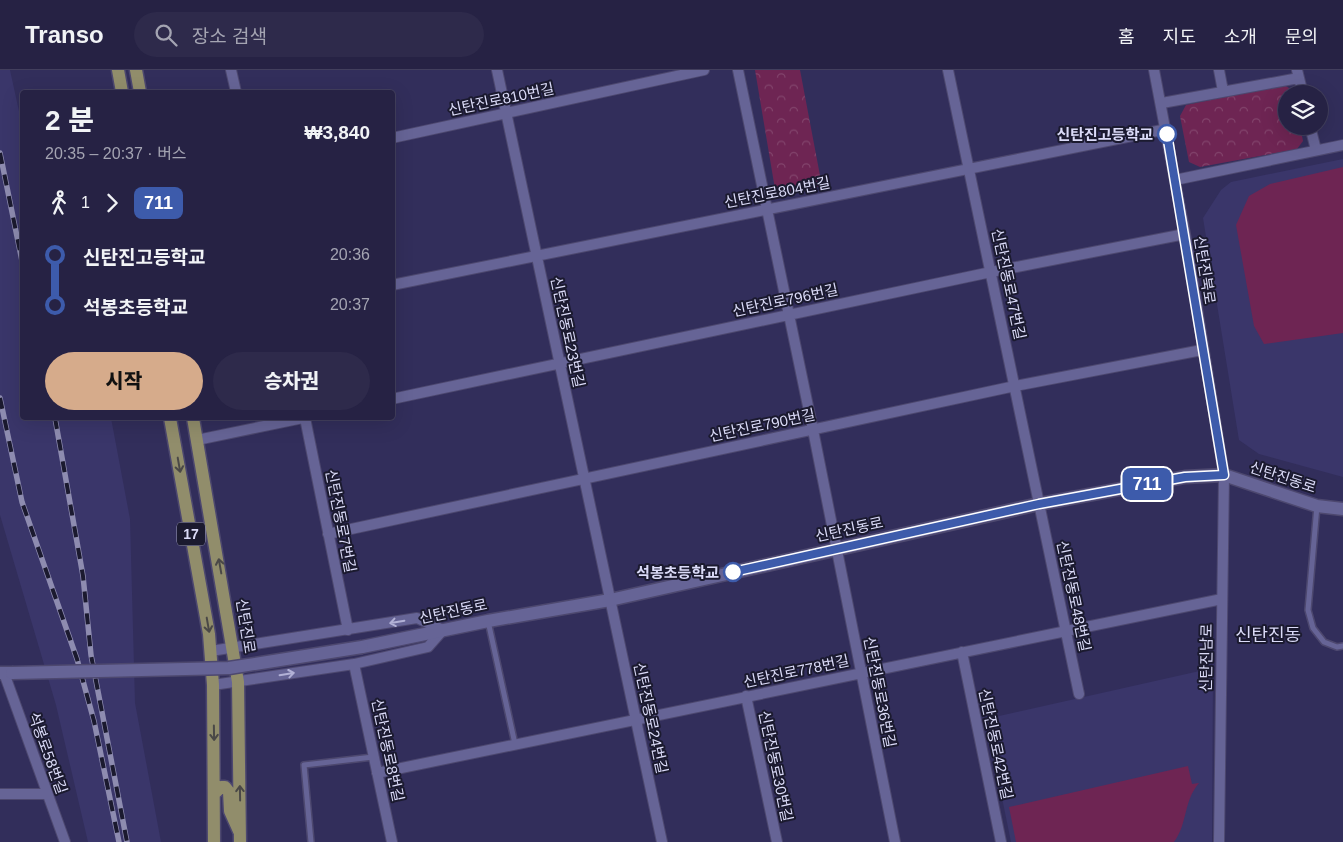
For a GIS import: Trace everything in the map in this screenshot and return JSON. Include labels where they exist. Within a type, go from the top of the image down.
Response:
[{"type":"main road","points":[[118,70],[122,90]]},
{"type":"main road","points":[[136,70],[140,90]]},
{"type":"main road","name":"17","points":[[170,420],[210,634],[213,684],[214,842]]},
{"type":"main road","name":"신탄진로","points":[[193,420],[234,649],[238,682],[240,837]]},
{"type":"main road","name":"신탄진동로","points":[[5,674],[229,668],[362,647],[488,621],[610,600],[1039,504],[1185,477],[1224,475],[1317,506],[1343,509]]},
{"type":"main road","points":[[215,794],[220,787],[226,787],[229,792],[230,811],[240,837]]},
{"type":"street","points":[[231,70],[236,90]]},
{"type":"street","name":"신탄진동로23번길","points":[[497,70],[610,600]]},
{"type":"street","name":"신탄진로810번길","points":[[395,137],[704,70]]},
{"type":"street","name":"신탄진동로36번길","points":[[738,70],[813,430],[895,842]]},
{"type":"street","name":"신탄진동로47번길","points":[[948,70],[1039,504]]},
{"type":"street","name":"신탄진북로","points":[[1154,70],[1162,103],[1185,234],[1202,350],[1224,475]]},
{"type":"street","points":[[1219,70],[1223,91]]},
{"type":"street","points":[[1162,103],[1298,74]]},
{"type":"street","name":"신탄진로804번길","points":[[395,284],[1166,129]]},
{"type":"street","points":[[1312,135],[1316,150]]},
{"type":"street","points":[[1175,180],[1343,145]]},
{"type":"street","name":"신탄진로796번길","points":[[395,398],[991,272],[1185,234]]},
{"type":"street","name":"신탄진로790번길","points":[[328,534],[1015,386],[1202,350]]},
{"type":"street","points":[[197,440],[294,420]]},
{"type":"street","name":"신탄진동로7번길","points":[[304,420],[348,630]]},
{"type":"street","name":"신탄진남로","points":[[1219,842],[1224,475]]},
{"type":"street","name":"신탄진동로48번길","points":[[1039,504],[1079,694]]},
{"type":"street","name":"신탄진로778번길","points":[[377,772],[1222,598]]},
{"type":"street","name":"신탄진동로24번길","points":[[610,600],[662,842]]},
{"type":"street","points":[[211,651],[234,649],[417,618],[443,630],[428,647],[354,664],[238,682],[213,684]]},
{"type":"street","name":"신탄진동로42번길","points":[[962,652],[1001,842]]},
{"type":"street","name":"신탄진동로8번길","points":[[354,664],[392,842]]},
{"type":"street","name":"석봉로58번길","points":[[5,674],[65,842]]},
{"type":"street","name":"신탄진동로30번길","points":[[746,696],[777,842]]},
{"type":"street","points":[[0,794],[47,794]]},
{"type":"lane","points":[[1317,506],[1308,610],[1313,628],[1324,642],[1337,647],[1343,646]]},
{"type":"lane","points":[[488,621],[515,744]]},
{"type":"lane","points":[[311,842],[304,765],[374,757]]},
{"type":"shaded area","points":[[0,70],[10,70],[20,116],[20,420],[111,420],[130,519],[135,703],[161,842],[88,842],[56,705],[0,515]]},
{"type":"shaded area","points":[[1343,159],[1343,477],[1259,454],[1239,440],[1203,218],[1221,190],[1231,182]]},
{"type":"shaded area","points":[[1213,668],[1212,842],[1011,842],[986,719]]},
{"type":"green space","points":[[755,70],[800,70],[822,186],[783,194],[775,189]]},
{"type":"green space","points":[[1278,86],[1278,135],[1302,135],[1303,141],[1297,149],[1200,167],[1189,162],[1180,116],[1186,105]]},
{"type":"green space","points":[[1343,167],[1343,333],[1264,344],[1254,326],[1236,225],[1249,196],[1270,184]]},
{"type":"green space","points":[[1188,766],[1192,784],[1199,783],[1190,798],[1182,827],[1174,842],[1016,842],[1009,807]]},
{"type":"railway","points":[[0,153],[20,251]]},
{"type":"railway","points":[[0,398],[22,502],[77,659],[94,721],[119,842]]},
{"type":"railway","points":[[55,420],[83,576],[91,655],[127,842]]},
{"type":"bus line","name":"711","points":[[733,572],[1039,504],[1185,477],[1224,475],[1167,134]]},
{"type":"place","name":"신탄진고등학교","points":[[1167,134]]},
{"type":"place","name":"석봉초등학교","points":[[733,572]]},
{"type":"district","name":"신탄진동","points":[[1268,635]]}]
